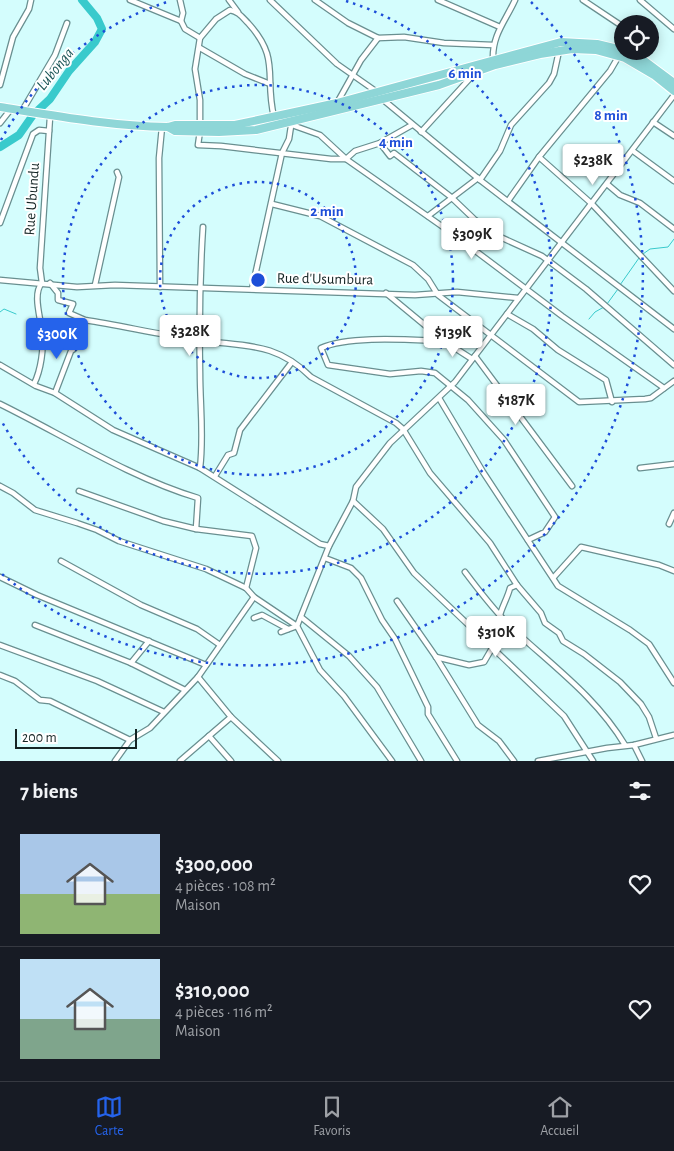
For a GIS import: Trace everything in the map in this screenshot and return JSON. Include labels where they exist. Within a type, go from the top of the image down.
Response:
[{"type":"main road","points":[[236,129],[274,117],[292,119],[382,99],[474,74],[494,63],[561,42],[578,42],[614,50]]},
{"type":"main road","points":[[0,107],[50,117],[165,127],[175,125],[256,130],[338,103],[484,63],[494,63],[559,50],[585,49],[614,51]]},
{"type":"main road","points":[[632,60],[674,93]]},
{"type":"main road","points":[[643,60],[674,83]]},
{"type":"street","points":[[0,85],[13,37],[29,9],[31,0]]},
{"type":"street","points":[[130,0],[181,21]]},
{"type":"street","points":[[180,0],[183,13],[181,21],[185,29],[200,38]]},
{"type":"street","points":[[229,0],[261,37],[270,60],[270,101],[274,117]]},
{"type":"street","points":[[270,0],[316,46],[376,92],[412,125],[674,329]]},
{"type":"street","points":[[315,0],[348,23],[378,38],[404,37],[444,43],[493,45]]},
{"type":"street","points":[[438,0],[500,27]]},
{"type":"street","points":[[494,63],[493,45],[500,27],[515,0]]},
{"type":"street","points":[[583,0],[614,21]]},
{"type":"street","points":[[640,0],[674,29]]},
{"type":"street","points":[[238,12],[230,10],[216,19],[200,38],[200,48],[195,69],[200,100],[198,145],[346,159],[355,151],[380,143],[412,125]]},
{"type":"street","points":[[26,112],[55,55],[67,22]]},
{"type":"street","points":[[338,103],[353,75],[378,38]]},
{"type":"street","points":[[200,48],[245,74],[270,84]]},
{"type":"street","points":[[428,216],[451,197],[479,179],[500,151],[511,125],[549,83],[554,74],[559,50]]},
{"type":"street","points":[[508,201],[539,157],[610,71],[616,60]]},
{"type":"street","points":[[421,132],[464,82],[484,63]]},
{"type":"street","points":[[280,632],[297,626],[329,546],[353,500],[356,487],[403,429],[440,398],[450,387],[633,151],[674,93]]},
{"type":"street","points":[[0,124],[11,109]]},
{"type":"street","name":"Rue Ubundu","points":[[34,384],[41,354],[43,334],[36,292],[42,282],[40,268],[50,117]]},
{"type":"street","points":[[252,289],[282,153],[292,119],[320,136],[346,159],[428,216],[664,388]]},
{"type":"street","points":[[653,122],[674,136]]},
{"type":"street","points":[[160,287],[159,158],[165,127]]},
{"type":"street","points":[[0,223],[33,134],[39,130],[49,131]]},
{"type":"street","points":[[380,143],[390,156],[394,153],[405,160],[451,197],[467,213],[498,236],[532,251],[586,289],[674,365]]},
{"type":"street","points":[[633,151],[674,181]]},
{"type":"street","points":[[539,157],[592,204],[674,291]]},
{"type":"street","points":[[95,286],[113,206],[118,177],[117,172]]},
{"type":"street","points":[[607,184],[620,195],[640,203],[674,229]]},
{"type":"street","points":[[272,204],[320,216],[413,265],[428,279],[438,295],[579,402],[612,402],[651,398],[674,381]]},
{"type":"street","points":[[200,468],[203,445],[200,436],[202,410],[199,288],[203,227]]},
{"type":"street","name":"Rue d'Usumbura","points":[[0,280],[42,282],[77,287],[252,289],[438,295],[457,292],[518,298]]},
{"type":"street","points":[[50,283],[58,293],[58,300],[73,304],[69,313],[86,320],[200,341],[244,344],[266,349],[292,362],[312,377],[368,406],[403,429],[430,473],[486,537],[517,585],[541,614],[545,623],[559,633],[562,641],[584,654],[620,682],[641,704],[649,717],[656,738]]},
{"type":"street","points":[[385,293],[444,341],[473,358],[572,486]]},
{"type":"street","points":[[507,314],[533,329],[558,350],[606,380],[612,402]]},
{"type":"street","points":[[55,393],[81,331]]},
{"type":"street","points":[[444,341],[417,339],[336,343],[321,348],[328,364],[390,374],[429,371],[435,373],[468,400],[504,440],[552,510],[555,517],[545,532],[528,540]]},
{"type":"street","points":[[215,476],[228,456],[234,452],[240,430],[292,362]]},
{"type":"street","points":[[0,365],[34,384],[55,393],[113,430],[215,476],[320,544],[329,546]]},
{"type":"street","points":[[440,398],[482,472],[554,577],[558,586],[630,630],[649,644],[674,683]]},
{"type":"street","points":[[0,404],[143,478],[170,490],[198,498],[196,529]]},
{"type":"street","points":[[640,468],[674,464]]},
{"type":"street","points":[[0,486],[13,493],[35,510],[98,530],[118,541],[199,566],[246,588],[254,597],[297,626],[320,670],[344,696],[392,761]]},
{"type":"street","points":[[80,491],[149,518],[196,529],[252,536],[256,548],[246,588]]},
{"type":"street","points":[[353,500],[383,529],[414,573],[564,716],[593,761]]},
{"type":"street","points":[[669,524],[674,513]]},
{"type":"street","points":[[554,577],[581,546],[659,564],[674,571]]},
{"type":"street","points":[[325,558],[351,568],[361,578],[382,620],[396,639],[428,706],[428,714],[457,761]]},
{"type":"street","points":[[61,561],[141,605],[196,629],[220,645]]},
{"type":"street","points":[[465,572],[499,614],[592,701],[610,721],[625,745]]},
{"type":"street","points":[[0,577],[37,595],[206,665]]},
{"type":"street","points":[[436,657],[469,665],[476,662],[480,664],[484,662],[501,633],[498,627],[499,614],[510,588],[517,585]]},
{"type":"street","points":[[115,761],[130,740],[150,728],[198,677],[254,597]]},
{"type":"street","points":[[397,601],[436,657],[478,725],[499,741],[514,761]]},
{"type":"street","points":[[254,618],[262,615],[288,630]]},
{"type":"street","points":[[301,617],[349,656],[377,687],[421,761]]},
{"type":"street","points":[[35,625],[131,663],[185,690]]},
{"type":"street","points":[[131,663],[149,641]]},
{"type":"street","points":[[0,646],[96,681],[164,712]]},
{"type":"street","points":[[0,675],[15,681],[40,700],[50,701],[130,740]]},
{"type":"street","points":[[198,677],[231,717],[278,761]]},
{"type":"street","points":[[180,761],[231,717]]},
{"type":"street","points":[[538,761],[588,751],[634,745],[674,735]]},
{"type":"street","points":[[209,736],[231,761]]},
{"type":"street","points":[[634,745],[642,761]]},
{"type":"waterway","name":"Lubonga","points":[[0,147],[19,135],[33,115],[50,99],[69,71],[95,42],[102,29],[97,18],[82,0]]},
{"type":"waterway","points":[[643,254],[650,249],[668,247],[674,239]]},
{"type":"waterway","points":[[620,285],[639,258]]},
{"type":"waterway","points":[[607,304],[618,289]]},
{"type":"waterway","points":[[589,319],[595,312],[604,307]]},
{"type":"waterway","points":[[0,312],[4,309],[16,314]]}]
